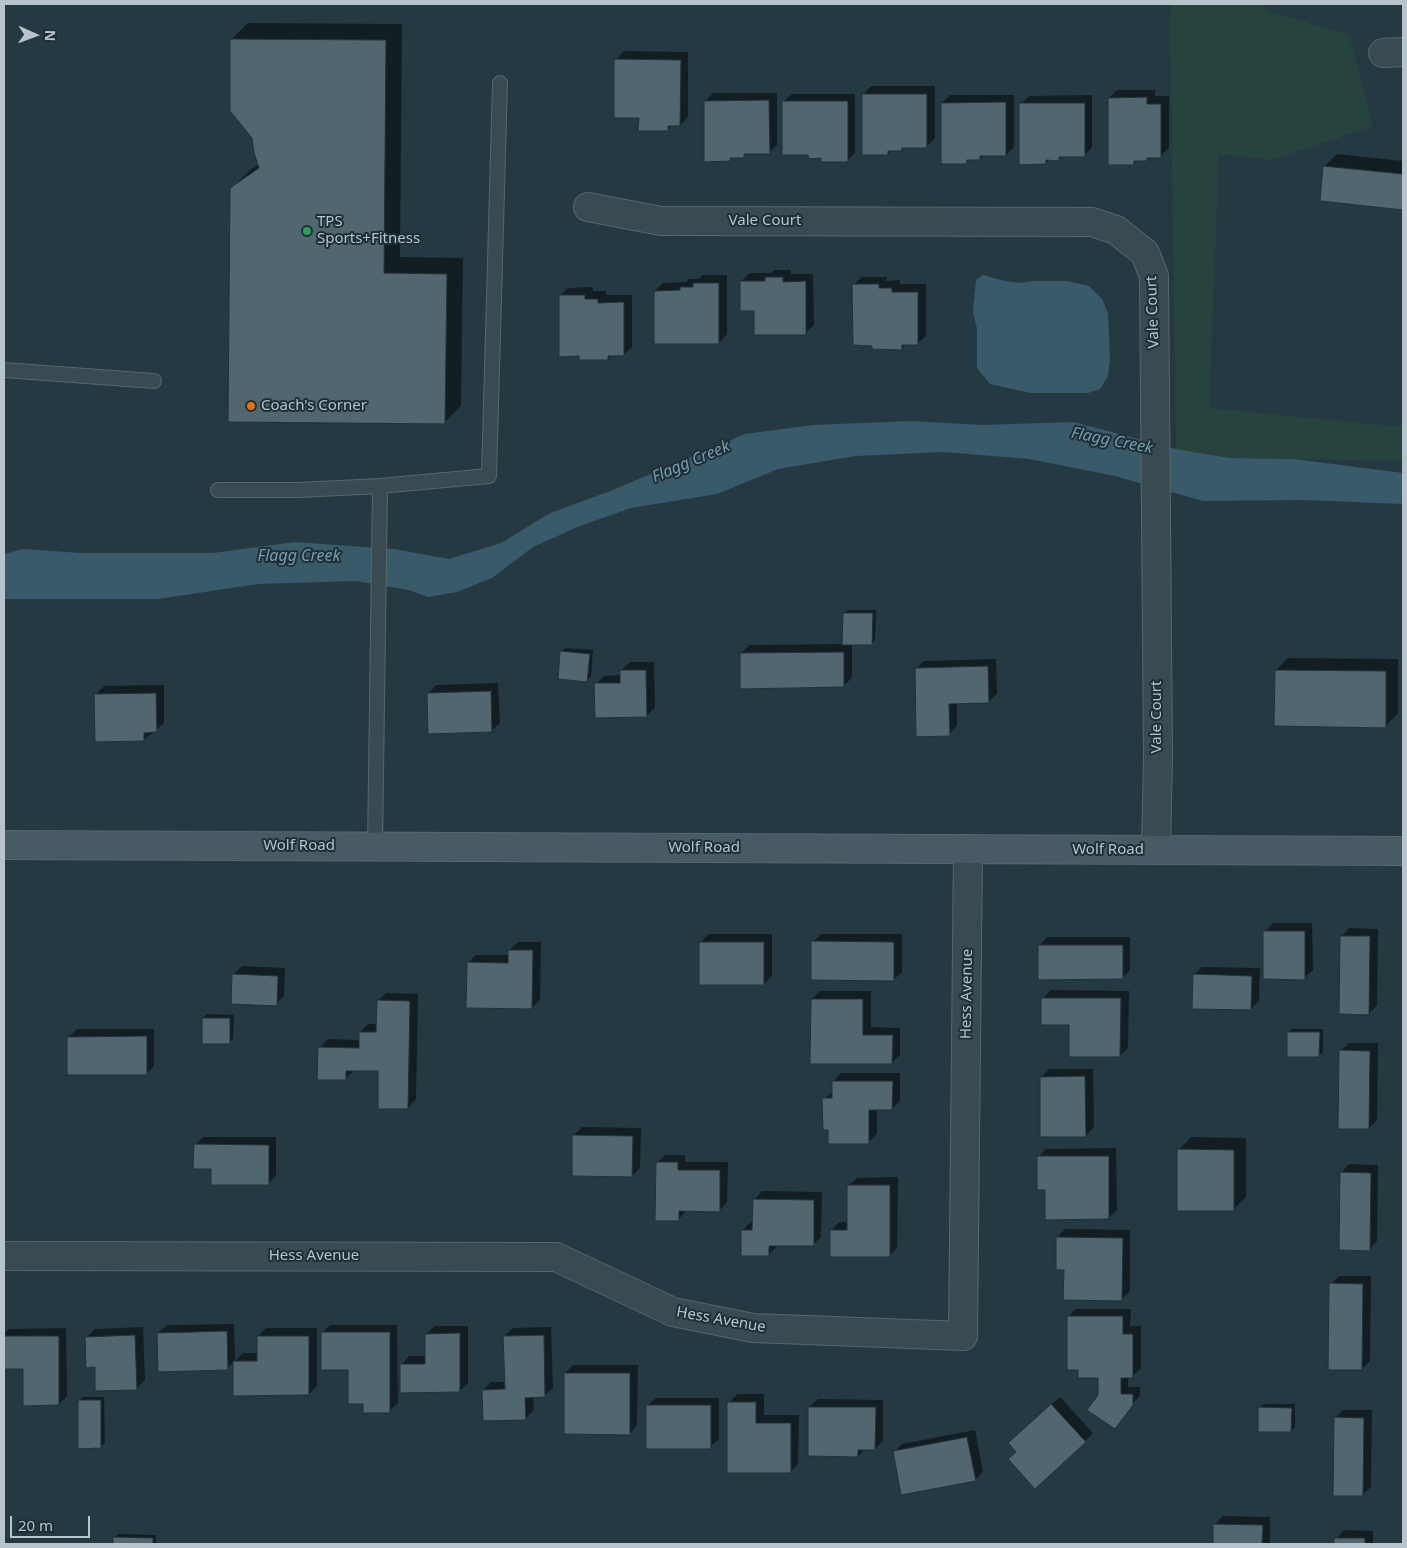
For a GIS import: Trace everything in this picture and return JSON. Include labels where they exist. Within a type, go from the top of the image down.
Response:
[{"type":"street","name":"Vale Court","points":[[588,207],[661,221],[1092,222],[1116,230],[1144,253],[1154,276],[1158,757],[1156,850]]},
{"type":"street","name":"Wolf Road","points":[[4,845],[1403,851]]},
{"type":"street","name":"Hess Avenue","points":[[4,1256],[556,1257],[673,1312],[754,1328],[963,1336],[968,849]]},
{"type":"lane","points":[[218,490],[299,490],[380,486],[489,476],[500,83]]},
{"type":"lane","points":[[4,370],[154,381]]},
{"type":"lane","points":[[375,847],[380,486]]},
{"type":"green space","points":[[1171,4],[1265,4],[1265,10],[1349,35],[1373,126],[1272,160],[1219,154],[1209,408],[1403,427],[1403,461],[1230,458],[1176,449]]},
{"type":"water","points":[[983,275],[1021,283],[1067,281],[1089,286],[1102,299],[1108,313],[1110,358],[1108,376],[1100,389],[1088,393],[1031,393],[990,384],[977,368],[977,329],[973,311],[976,280]]},
{"type":"water","name":"Flagg Creek","points":[[912,421],[982,425],[1074,422],[1176,449],[1230,458],[1294,459],[1403,473],[1403,504],[1302,500],[1203,501],[1115,476],[1029,459],[943,452],[856,456],[778,469],[717,494],[631,508],[580,526],[533,547],[492,578],[457,592],[428,597],[409,590],[356,581],[258,584],[158,599],[4,599],[4,554],[24,549],[80,553],[213,553],[295,542],[394,549],[449,559],[501,543],[550,513],[608,492],[745,434],[813,425]]},
{"type":"building","name":"TPS Sports+Fitness","points":[[230,39],[386,40],[384,273],[447,274],[445,424],[228,422],[230,188],[259,168],[252,138],[230,111]]},
{"type":"building","points":[[614,59],[681,60],[680,126],[668,126],[668,131],[638,131],[639,118],[614,118]]},
{"type":"building","points":[[862,94],[927,94],[927,148],[902,148],[901,151],[888,151],[888,155],[862,155]]},
{"type":"building","points":[[1147,97],[1147,104],[1161,104],[1161,158],[1147,158],[1147,161],[1134,161],[1134,165],[1108,165],[1108,98]]},
{"type":"building","points":[[769,100],[770,154],[744,154],[744,158],[730,158],[731,161],[704,162],[704,101]]},
{"type":"building","points":[[782,101],[848,101],[848,162],[821,162],[821,158],[809,159],[808,155],[782,155]]},
{"type":"building","points":[[1006,102],[1006,156],[980,156],[980,160],[967,160],[967,164],[941,164],[941,103]]},
{"type":"building","points":[[1019,103],[1085,103],[1085,157],[1059,157],[1059,161],[1046,160],[1046,164],[1019,165]]},
{"type":"building","points":[[1323,166],[1403,174],[1403,210],[1320,201]]},
{"type":"building","points":[[765,277],[783,277],[783,282],[806,281],[806,335],[754,335],[754,311],[740,311],[740,281],[765,281]]},
{"type":"building","points":[[693,283],[719,283],[719,344],[654,344],[654,291],[680,290],[680,287],[693,287]]},
{"type":"building","points":[[852,284],[879,284],[879,288],[892,288],[892,292],[918,292],[918,345],[902,345],[902,350],[872,349],[872,346],[853,345]]},
{"type":"building","points":[[559,295],[585,295],[585,299],[598,299],[598,303],[624,302],[624,356],[608,356],[608,360],[579,360],[579,356],[559,357]]},
{"type":"building","points":[[843,613],[873,613],[872,645],[842,645]]},
{"type":"building","points":[[560,651],[590,654],[587,682],[558,679]]},
{"type":"building","points":[[844,652],[844,687],[740,689],[740,653]]},
{"type":"building","points":[[988,666],[989,703],[949,704],[950,736],[916,737],[915,668]]},
{"type":"building","points":[[620,670],[646,670],[647,717],[595,718],[594,683],[620,683]]},
{"type":"building","points":[[1275,670],[1386,671],[1386,728],[1274,726]]},
{"type":"building","points":[[491,691],[492,732],[428,734],[427,693]]},
{"type":"building","points":[[156,693],[157,732],[144,733],[144,741],[95,742],[94,694]]},
{"type":"building","points":[[1263,931],[1305,931],[1305,980],[1263,979]]},
{"type":"building","points":[[1340,936],[1370,936],[1369,1015],[1339,1014]]},
{"type":"building","points":[[811,941],[894,942],[894,981],[811,980]]},
{"type":"building","points":[[699,942],[764,942],[764,985],[699,985]]},
{"type":"building","points":[[1038,945],[1123,945],[1123,979],[1038,980]]},
{"type":"building","points":[[508,950],[533,950],[532,1009],[466,1008],[467,962],[508,963]]},
{"type":"building","points":[[232,974],[278,976],[277,1006],[231,1004]]},
{"type":"building","points":[[1193,974],[1252,976],[1251,1010],[1192,1009]]},
{"type":"building","points":[[1041,998],[1121,998],[1120,1057],[1069,1057],[1069,1025],[1041,1025]]},
{"type":"building","points":[[811,999],[863,999],[863,1035],[893,1035],[892,1064],[810,1064]]},
{"type":"building","points":[[377,1000],[410,1001],[408,1109],[378,1109],[378,1071],[346,1071],[346,1080],[317,1080],[318,1047],[359,1048],[359,1032],[376,1032]]},
{"type":"building","points":[[202,1018],[230,1018],[230,1044],[202,1044]]},
{"type":"building","points":[[1287,1032],[1320,1032],[1319,1057],[1287,1057]]},
{"type":"building","points":[[147,1036],[147,1075],[67,1075],[67,1037]]},
{"type":"building","points":[[1339,1050],[1370,1051],[1369,1129],[1338,1129]]},
{"type":"building","points":[[1085,1076],[1086,1137],[1040,1137],[1040,1077]]},
{"type":"building","points":[[832,1081],[893,1081],[892,1110],[869,1110],[869,1144],[828,1144],[828,1130],[823,1130],[822,1098],[832,1098]]},
{"type":"building","points":[[572,1135],[633,1136],[632,1177],[572,1176]]},
{"type":"building","points":[[194,1144],[269,1145],[269,1185],[211,1185],[211,1169],[193,1169]]},
{"type":"building","points":[[1177,1149],[1234,1150],[1234,1211],[1177,1211]]},
{"type":"building","points":[[1037,1156],[1109,1156],[1109,1219],[1045,1220],[1045,1190],[1037,1190]]},
{"type":"building","points":[[656,1162],[678,1162],[678,1170],[720,1170],[720,1212],[679,1211],[679,1221],[655,1221]]},
{"type":"building","points":[[1340,1172],[1371,1173],[1370,1251],[1339,1250]]},
{"type":"building","points":[[847,1185],[890,1185],[890,1257],[830,1257],[830,1230],[847,1230]]},
{"type":"building","points":[[753,1199],[814,1200],[814,1246],[769,1246],[769,1256],[741,1256],[741,1230],[752,1230]]},
{"type":"building","points":[[1056,1237],[1123,1238],[1122,1301],[1063,1300],[1064,1270],[1056,1270]]},
{"type":"building","points":[[1329,1283],[1363,1284],[1362,1370],[1328,1370]]},
{"type":"building","points":[[1067,1316],[1123,1316],[1123,1334],[1133,1334],[1133,1378],[1121,1378],[1121,1394],[1133,1394],[1133,1405],[1115,1429],[1087,1410],[1098,1395],[1098,1378],[1078,1378],[1078,1370],[1067,1370]]},
{"type":"building","points":[[227,1331],[228,1370],[158,1372],[157,1333]]},
{"type":"building","points":[[321,1332],[390,1332],[390,1413],[363,1413],[363,1404],[348,1404],[348,1370],[321,1370]]},
{"type":"building","points":[[460,1333],[460,1392],[400,1393],[400,1364],[425,1364],[425,1334]]},
{"type":"building","points":[[135,1335],[137,1390],[95,1391],[95,1367],[86,1368],[85,1337]]},
{"type":"building","points":[[544,1335],[545,1397],[525,1398],[526,1420],[483,1421],[482,1390],[505,1389],[503,1336]]},
{"type":"building","points":[[4,1336],[59,1336],[59,1405],[23,1406],[23,1369],[4,1369]]},
{"type":"building","points":[[257,1336],[309,1336],[309,1395],[233,1396],[233,1361],[257,1361]]},
{"type":"building","points":[[564,1373],[630,1373],[630,1435],[564,1434]]},
{"type":"building","points":[[78,1400],[101,1400],[101,1448],[78,1449]]},
{"type":"building","points":[[727,1402],[756,1402],[756,1423],[791,1423],[791,1473],[727,1473]]},
{"type":"building","points":[[1051,1404],[1086,1442],[1035,1489],[1008,1459],[1016,1452],[1008,1443]]},
{"type":"building","points":[[646,1405],[711,1405],[711,1449],[646,1449]]},
{"type":"building","points":[[808,1407],[876,1407],[875,1450],[858,1450],[858,1457],[808,1456]]},
{"type":"building","points":[[1258,1407],[1292,1408],[1291,1432],[1258,1432]]},
{"type":"building","points":[[1334,1417],[1364,1418],[1363,1496],[1333,1496]]},
{"type":"building","points":[[967,1437],[976,1481],[901,1495],[893,1451]]},
{"type":"building","points":[[1213,1524],[1263,1525],[1262,1544],[1213,1544]]},
{"type":"building","points":[[113,1537],[153,1538],[153,1544],[113,1544]]},
{"type":"building","points":[[1334,1538],[1365,1538],[1365,1544],[1334,1544]]},
{"type":"place","name":"TPS Sports+Fitness","points":[[307,231]]},
{"type":"place","name":"Coach's Corner","points":[[251,406]]}]
